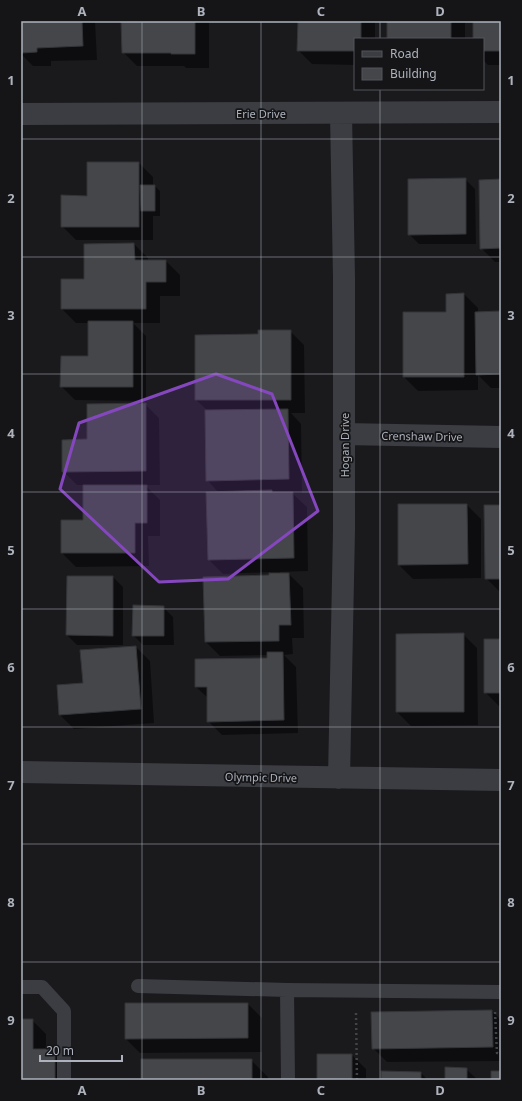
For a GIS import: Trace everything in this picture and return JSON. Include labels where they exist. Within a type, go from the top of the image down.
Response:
[{"type":"street","name":"Erie Drive","points":[[21,114],[501,112]]},
{"type":"street","name":"Hogan Drive","points":[[339,778],[344,530],[344,278],[341,113]]},
{"type":"street","name":"Crenshaw Drive","points":[[344,434],[501,437]]},
{"type":"street","name":"Olympic Drive","points":[[21,772],[501,780]]},
{"type":"lane","points":[[138,986],[287,990],[497,992]]},
{"type":"lane","points":[[21,987],[42,987],[64,1011],[64,1080]]},
{"type":"lane","points":[[287,990],[288,1080]]},
{"type":"path","points":[[355,991],[357,1080]]},
{"type":"path","points":[[497,992],[497,1053],[501,1053]]},
{"type":"highlighted area","points":[[216,374],[272,394],[318,511],[228,579],[159,582],[60,489],[79,423]]},
{"type":"building","points":[[21,21],[82,21],[83,46],[37,48],[37,52],[21,53]]},
{"type":"building","points":[[121,21],[195,21],[195,54],[122,53]]},
{"type":"building","points":[[298,21],[361,21],[361,38],[354,38],[354,51],[297,51]]},
{"type":"building","points":[[387,21],[451,21],[451,38],[387,38]]},
{"type":"building","points":[[473,21],[501,21],[501,51],[484,51],[484,38],[473,38]]},
{"type":"building","points":[[87,162],[139,162],[139,227],[61,227],[61,195],[87,196]]},
{"type":"building","points":[[466,178],[466,234],[408,235],[408,179]]},
{"type":"building","points":[[501,179],[501,248],[480,249],[479,180]]},
{"type":"building","points":[[140,185],[155,185],[155,211],[141,211]]},
{"type":"building","points":[[134,243],[135,260],[166,260],[166,282],[146,282],[146,309],[61,309],[61,279],[84,279],[84,244]]},
{"type":"building","points":[[464,293],[464,377],[403,377],[403,312],[446,312],[446,294]]},
{"type":"building","points":[[501,311],[501,374],[476,375],[475,312]]},
{"type":"building","points":[[88,321],[133,321],[133,387],[60,387],[61,356],[88,356]]},
{"type":"building","points":[[258,330],[291,330],[291,400],[195,400],[195,335],[258,334]]},
{"type":"building","points":[[146,403],[146,471],[62,472],[62,440],[87,439],[87,404]]},
{"type":"building","points":[[288,409],[289,479],[206,481],[205,410]]},
{"type":"building","points":[[83,485],[147,485],[147,523],[135,523],[135,553],[61,553],[61,520],[83,520]]},
{"type":"building","points":[[272,490],[272,492],[293,492],[294,558],[208,560],[206,492]]},
{"type":"building","points":[[398,504],[467,504],[468,564],[398,565]]},
{"type":"building","points":[[484,505],[501,505],[501,579],[485,579]]},
{"type":"building","points":[[269,573],[289,573],[291,625],[279,625],[279,641],[205,642],[203,577],[269,575]]},
{"type":"building","points":[[67,576],[113,576],[113,636],[66,635]]},
{"type":"building","points":[[133,605],[164,606],[164,636],[132,636]]},
{"type":"building","points":[[464,633],[464,712],[396,712],[396,634]]},
{"type":"building","points":[[484,639],[501,639],[501,693],[484,693]]},
{"type":"building","points":[[136,646],[141,709],[59,715],[57,685],[83,683],[80,650]]},
{"type":"building","points":[[267,652],[283,652],[284,720],[207,722],[207,687],[195,687],[195,659],[267,658]]},
{"type":"building","points":[[125,1003],[248,1003],[248,1038],[125,1039]]},
{"type":"building","points":[[492,1010],[493,1047],[372,1049],[371,1012]]},
{"type":"building","points":[[21,1019],[33,1019],[33,1049],[55,1049],[55,1080],[21,1080]]},
{"type":"building","points":[[317,1054],[352,1054],[352,1080],[317,1080]]},
{"type":"building","points":[[141,1059],[252,1059],[252,1080],[141,1080]]},
{"type":"building","points":[[445,1067],[467,1068],[467,1080],[445,1080]]},
{"type":"building","points":[[381,1071],[421,1072],[421,1080],[381,1080]]},
{"type":"building","points":[[491,1071],[501,1071],[501,1080],[491,1080]]}]
